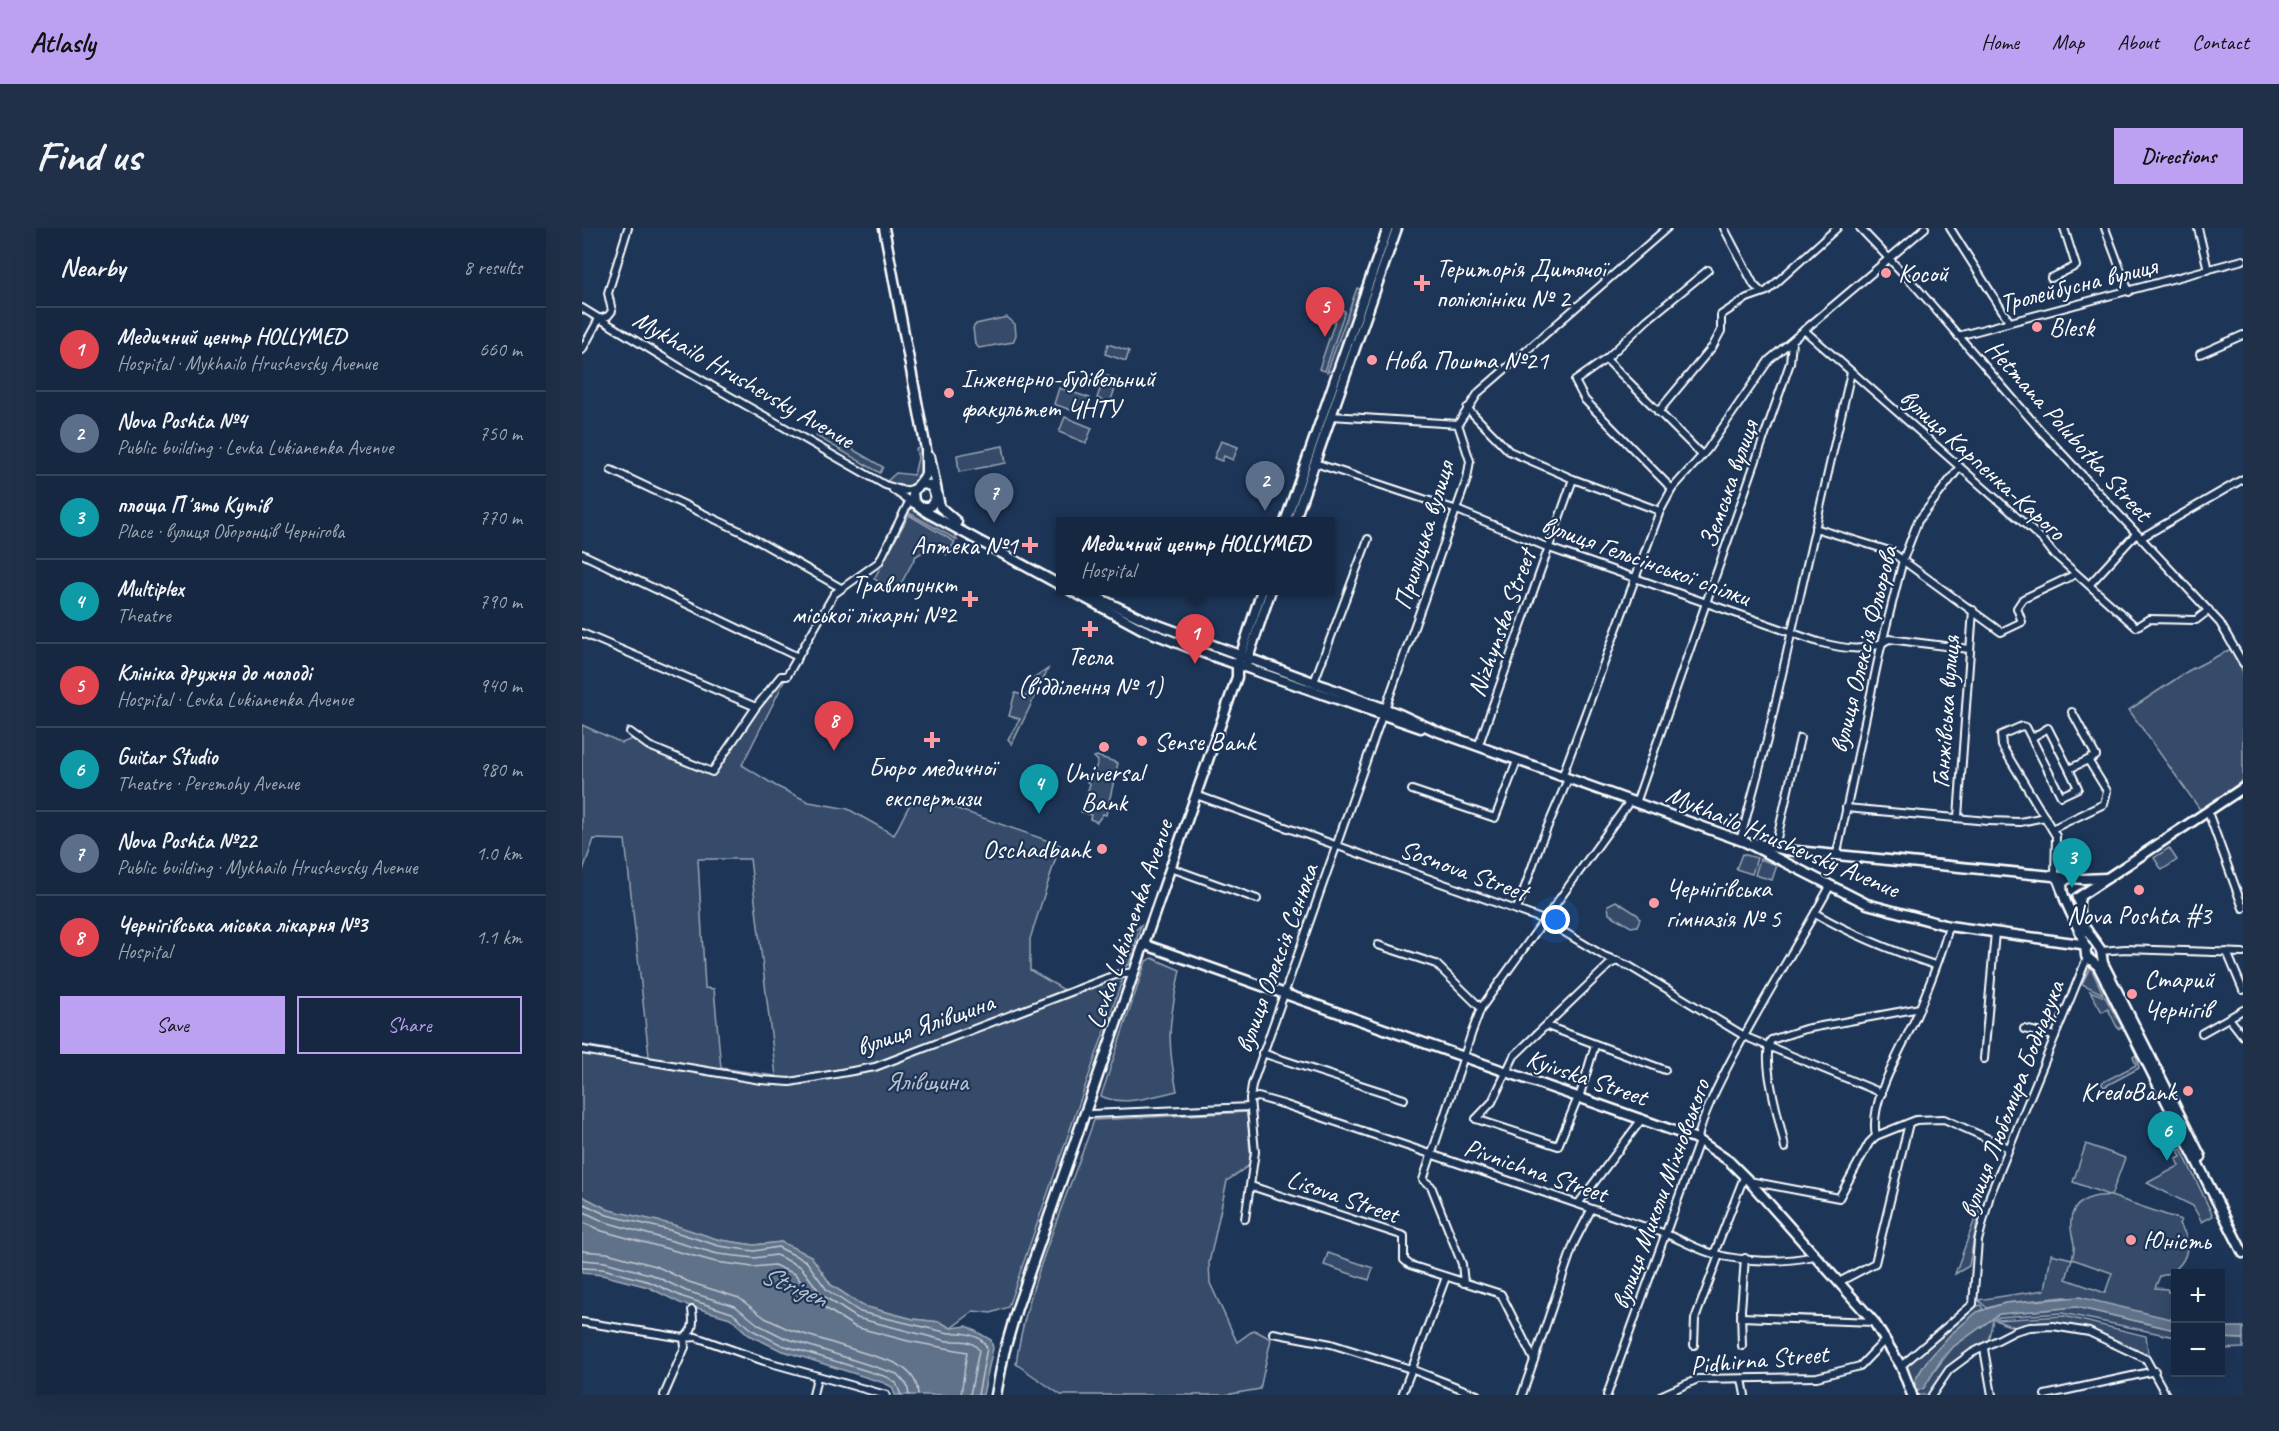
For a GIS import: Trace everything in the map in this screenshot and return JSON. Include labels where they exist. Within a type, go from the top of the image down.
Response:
[{"type":"main road","points":[[884,228],[940,507],[949,517],[1056,577]]},
{"type":"main road","points":[[1287,517],[1388,228]]},
{"type":"main road","points":[[1296,517],[1397,228]]},
{"type":"main road","points":[[918,486],[929,485],[936,494],[935,502],[930,507],[914,502],[918,486],[926,475],[927,449]]},
{"type":"main road","name":"Mykhailo Hrushevsky Avenue","points":[[914,502],[1056,583]]},
{"type":"main road","name":"Mykhailo Hrushevsky Avenue","points":[[1078,595],[1142,629],[1241,667],[1436,731],[1742,842],[1868,904],[1949,926],[2080,944],[2094,953]]},
{"type":"main road","name":"Mykhailo Hrushevsky Avenue","points":[[1090,595],[1127,613],[1314,682],[1384,713]]},
{"type":"main road","name":"Levka Lukianenka Avenue","points":[[996,1395],[1011,1326],[1241,667],[1261,595]]},
{"type":"main road","name":"Levka Lukianenka Avenue","points":[[1244,657],[1269,595]]},
{"type":"main road","points":[[2062,893],[2070,899],[2081,895],[2243,788]]},
{"type":"main road","points":[[1742,842],[1786,850],[2074,878],[2107,878]]},
{"type":"main road","points":[[1783,861],[1782,855],[1786,850]]},
{"type":"main road","points":[[2074,878],[2063,882],[2062,893],[2243,1240]]},
{"type":"main road","points":[[2074,878],[2083,885],[2078,909],[2080,920],[2094,953]]},
{"type":"main road","name":"Kyivska Street","points":[[1143,944],[1506,1071],[1577,1100],[1642,1119],[1697,1139],[1718,1152],[1747,1179],[1874,1322],[1901,1366],[1912,1395]]},
{"type":"main road","points":[[2157,1076],[2243,1253]]},
{"type":"street","points":[[582,350],[599,319],[608,316],[612,310],[608,293],[628,228]]},
{"type":"street","points":[[1458,424],[1479,392],[1667,228]]},
{"type":"street","points":[[1724,228],[1754,285],[1761,292]]},
{"type":"street","points":[[1658,412],[1713,346],[1722,331],[1721,315],[1773,287],[1837,228]]},
{"type":"street","name":"Hetmana Polubotka Street","points":[[1860,228],[1889,257],[2006,393],[2220,622],[2243,663]]},
{"type":"street","points":[[1517,909],[1635,577],[1660,511],[1672,489],[1702,455],[1769,360],[1925,228]]},
{"type":"street","points":[[1950,228],[2009,321]]},
{"type":"street","points":[[2051,278],[2076,266],[2064,228]]},
{"type":"street","points":[[2105,228],[2129,292]]},
{"type":"street","points":[[2198,228],[2208,270]]},
{"type":"street","name":"Тролейбусна вулиця","points":[[1958,336],[2243,260]]},
{"type":"street","points":[[1672,489],[1585,400],[1575,381],[1606,359],[1647,320],[1708,270]]},
{"type":"street","name":"Mykhailo Hrushevsky Avenue","points":[[582,308],[679,367],[914,502]]},
{"type":"street","name":"вулиця Карпенка-Карого","points":[[1804,330],[2043,540],[2076,574],[2136,627],[2149,620],[2196,620],[2209,610]]},
{"type":"street","points":[[2200,354],[2243,335]]},
{"type":"street","name":"Земська вулиця","points":[[1464,1283],[1462,1264],[1431,1186],[1423,1180],[1481,1008],[1633,802],[1707,603],[1791,363],[1792,342]]},
{"type":"street","points":[[1606,359],[1702,455]]},
{"type":"street","points":[[1742,842],[1851,372]]},
{"type":"street","points":[[1467,408],[1509,451],[1573,479],[1660,511]]},
{"type":"street","name":"Прилуцька вулиця","points":[[1331,416],[1458,424],[1470,461],[1457,510],[1384,713]]},
{"type":"street","name":"вулиця Гельсінської спілки","points":[[1315,463],[1457,510],[1549,548],[1791,633],[1849,650],[1881,645],[1889,639],[1969,649]]},
{"type":"street","name":"вулиця Олексія Фльорова","points":[[1837,854],[1881,645],[1903,560],[1918,521],[1959,468]]},
{"type":"street","points":[[611,470],[742,532],[841,588]]},
{"type":"street","name":"Nizhynska Street","points":[[1478,747],[1573,479]]},
{"type":"street","points":[[2090,584],[2134,536],[2139,536],[2243,479]]},
{"type":"street","name":"Mykhailo Hrushevsky Avenue","points":[[885,485],[905,491],[918,486]]},
{"type":"street","points":[[630,732],[649,746],[712,772],[756,707],[782,676],[787,676],[829,601],[841,588],[879,562],[914,502]]},
{"type":"street","points":[[1815,528],[1890,551],[2001,632],[2022,622],[2016,608],[2023,600],[2076,574]]},
{"type":"street","points":[[1314,682],[1368,539]]},
{"type":"street","points":[[582,554],[798,657]]},
{"type":"street","name":"Ганжівська вулиця","points":[[1958,817],[1972,610]]},
{"type":"street","points":[[582,633],[756,707]]},
{"type":"street","points":[[2069,769],[2096,756],[2072,712]]},
{"type":"street","name":"вулиця Олексія Сенюка","points":[[1245,1219],[1255,1152],[1250,1099],[1262,1053],[1384,713]]},
{"type":"street","points":[[2033,737],[2048,728],[2078,788],[2061,796],[2033,737],[2022,726],[2010,731],[2004,739],[2006,749],[2052,829],[2056,842],[2055,875],[2062,893]]},
{"type":"street","points":[[1775,848],[1800,738]]},
{"type":"street","points":[[2052,829],[2104,804],[2107,791],[2088,760]]},
{"type":"street","points":[[1412,790],[1495,818],[1517,761]]},
{"type":"street","name":"Sosnova Street","points":[[1196,795],[1544,920],[1746,1037],[1882,1093]]},
{"type":"street","points":[[1846,808],[2020,822],[2045,817]]},
{"type":"street","points":[[2208,812],[2243,908]]},
{"type":"street","points":[[1171,867],[1257,899]]},
{"type":"street","name":"вулиця Миколи Міхновського","points":[[1607,1395],[1714,1095],[1830,886]]},
{"type":"street","points":[[1815,913],[1870,943],[1935,964]]},
{"type":"street","points":[[1876,1136],[1874,1123],[1882,1093],[1920,1008],[1949,926]]},
{"type":"street","points":[[1984,1059],[1995,932]]},
{"type":"street","points":[[1378,945],[1436,964],[1481,1008]]},
{"type":"street","points":[[2094,953],[2114,948],[2243,952]]},
{"type":"street","points":[[2227,952],[2243,990]]},
{"type":"street","name":"вулиця Любомира Боднарука","points":[[1901,1366],[1973,1304],[1978,1241],[1990,1195],[2055,1036],[2094,953]]},
{"type":"street","points":[[1595,1045],[1577,1100],[1558,1146],[1476,1119],[1492,1102],[1514,1056],[1610,964],[1618,961]]},
{"type":"street","name":"вулиця Ялівщина","points":[[582,1050],[761,1080],[790,1082],[875,1067],[1115,975],[1133,972]]},
{"type":"street","points":[[1785,1148],[1781,1121],[1775,1106],[1767,1046],[1771,1040],[1805,1029],[1920,1008]]},
{"type":"street","points":[[2202,1033],[2243,1010]]},
{"type":"street","points":[[2229,1018],[2243,1036]]},
{"type":"street","points":[[1547,1026],[1665,1070]]},
{"type":"street","points":[[2024,1029],[2055,1036]]},
{"type":"street","points":[[1262,1053],[1404,1099]]},
{"type":"street","name":"Pivnichna Street","points":[[1250,1099],[1258,1097],[1286,1105],[1666,1234],[1717,1254],[1745,1258],[1797,1260],[1814,1256]]},
{"type":"street","points":[[1091,1114],[1250,1107]]},
{"type":"street","points":[[1694,1345],[1695,1319],[1717,1254],[1747,1179],[1839,1198],[1863,1152],[1876,1136],[1924,1118],[1944,1119],[2009,1148]]},
{"type":"street","points":[[1578,1204],[1642,1119]]},
{"type":"street","points":[[1839,1282],[1875,1263],[1909,1123]]},
{"type":"street","name":"Lisova Street","points":[[1251,1186],[1404,1236],[1404,1260],[1415,1267],[1501,1294],[1534,1360]]},
{"type":"street","points":[[1522,1395],[1574,1244],[1591,1210]]},
{"type":"street","points":[[1742,1346],[1741,1317],[1745,1258]]},
{"type":"street","points":[[1402,1395],[1446,1277]]},
{"type":"street","points":[[684,1338],[691,1332],[694,1323],[692,1310]]},
{"type":"street","points":[[1741,1317],[1874,1322]]},
{"type":"street","points":[[582,1322],[684,1338],[696,1337],[817,1377],[886,1395]]},
{"type":"street","points":[[1932,1395],[1949,1370],[1972,1353],[1984,1349],[2000,1338],[2030,1327],[2080,1328],[2146,1359],[2155,1371],[2166,1395]]},
{"type":"street","points":[[1273,1333],[1331,1344],[1411,1369],[1477,1395]]},
{"type":"street","points":[[664,1395],[685,1347],[684,1338]]},
{"type":"street","name":"Pidhirna Street","points":[[1662,1395],[1698,1379],[1778,1380],[1828,1375],[1860,1366],[1886,1339]]},
{"type":"street","points":[[1984,1349],[1992,1395]]},
{"type":"street","points":[[2045,1395],[2155,1371]]},
{"type":"street","points":[[813,1395],[817,1377]]},
{"type":"street","points":[[1742,1379],[1745,1395]]},
{"type":"green space","points":[[1357,288],[1362,290],[1335,366],[1327,372]]},
{"type":"green space","points":[[1339,309],[1345,311],[1325,371],[1319,369]]},
{"type":"green space","points":[[1007,317],[1015,324],[1016,335],[1013,342],[979,348],[975,344],[973,328],[976,324]]},
{"type":"green space","points":[[1108,344],[1129,351],[1126,361],[1105,354]]},
{"type":"green space","points":[[1105,375],[1118,380],[1110,403],[1097,398]]},
{"type":"green space","points":[[1059,388],[1090,398],[1085,415],[1054,404]]},
{"type":"green space","points":[[1065,417],[1092,428],[1086,443],[1059,432]]},
{"type":"green space","points":[[819,430],[883,467],[880,473],[816,436]]},
{"type":"green space","points":[[1221,441],[1238,447],[1233,460],[1224,456],[1222,461],[1214,458]]},
{"type":"green space","points":[[1003,446],[1006,463],[959,472],[957,455]]},
{"type":"green space","points":[[923,447],[923,471],[914,485],[908,489],[886,482],[896,473],[914,475],[918,458],[916,449]]},
{"type":"green space","points":[[913,508],[952,529],[957,540],[907,512]]},
{"type":"green space","points":[[909,515],[955,542],[947,555],[931,547],[916,556],[897,591],[874,579]]},
{"type":"green space","points":[[2231,649],[2243,672],[2243,780],[2201,811],[2129,710],[2188,671]]},
{"type":"green space","points":[[1048,669],[1012,744],[1008,739],[1020,719],[1009,716],[1015,693],[1027,696],[1033,679]]},
{"type":"green space","name":"Ялівщина","points":[[786,678],[742,765],[776,786],[809,802],[848,809],[894,835],[915,794],[1060,845],[1030,939],[1030,970],[1071,994],[1120,974],[1123,978],[1008,1307],[991,1313],[974,1311],[951,1328],[940,1322],[913,1319],[863,1306],[831,1285],[811,1256],[781,1242],[754,1245],[720,1240],[609,1210],[582,1196],[582,1045],[649,1056],[625,840],[594,839],[582,873],[582,725],[622,743],[632,739],[642,745],[715,772],[779,681]],"holes":[[[698,859],[750,859],[776,1076],[721,1068],[714,989],[705,988]]]},
{"type":"green space","points":[[1094,757],[1118,763],[1106,815],[1103,814],[1097,822],[1090,819],[1091,815],[1081,812],[1090,784],[1087,782],[1089,775],[1093,776],[1098,761]]},
{"type":"green space","points":[[2169,848],[2177,860],[2162,870],[2154,858]]},
{"type":"green space","points":[[1742,854],[1757,858],[1752,874],[1736,869]]},
{"type":"green space","points":[[1760,859],[1777,865],[1772,880],[1755,875]]},
{"type":"green space","points":[[1616,901],[1638,915],[1640,919],[1637,926],[1631,927],[1609,914],[1608,905]]},
{"type":"green space","points":[[1141,925],[1129,964],[1126,966],[1126,939]]},
{"type":"green space","points":[[1152,958],[1180,970],[1170,1030],[1171,1057],[1177,1091],[1128,1101],[1101,1096],[1146,961]]},
{"type":"green space","points":[[2090,968],[2092,970],[2103,994],[2082,984]]},
{"type":"green space","points":[[2090,991],[2105,997],[2122,1027],[2118,1029],[2108,1009],[2102,1012]]},
{"type":"green space","points":[[2136,1055],[2139,1068],[2104,1087],[2101,1083],[2136,1065],[2133,1057]]},
{"type":"green space","points":[[1247,1112],[1251,1164],[1227,1181],[1209,1263],[1210,1283],[1237,1342],[1254,1330],[1271,1339],[1260,1389],[1225,1395],[1061,1395],[1016,1364],[1021,1334],[1038,1273],[1094,1120]]},
{"type":"green space","points":[[2161,1112],[2177,1139],[2173,1141],[2172,1138],[2165,1141],[2154,1118]]},
{"type":"green space","points":[[2086,1144],[2125,1158],[2111,1196],[2073,1182]]},
{"type":"green space","points":[[2181,1149],[2213,1216],[2202,1222],[2193,1206],[2147,1183],[2179,1166],[2176,1159],[2181,1157],[2178,1150]]},
{"type":"green space","name":"Юність","points":[[2111,1196],[2181,1220],[2179,1224],[2187,1240],[2185,1256],[2176,1269],[2171,1269],[2171,1272],[2160,1276],[2155,1288],[2171,1291],[2171,1319],[2065,1297],[2005,1303],[1987,1308],[1978,1300],[2045,1290],[2051,1254],[2072,1259],[2074,1246],[2071,1219],[2073,1212],[2082,1201]],"holes":[[[2072,1259],[2112,1273],[2105,1293],[2066,1279]]]},
{"type":"green space","points":[[1980,1205],[1969,1266],[1955,1274]]},
{"type":"green space","points":[[1328,1253],[1373,1268],[1369,1280],[1324,1265]]},
{"type":"green space","points":[[1981,1305],[1983,1309],[1950,1335],[1921,1388],[1953,1347],[1999,1314],[2076,1307],[2171,1329],[2171,1336],[2062,1313],[2000,1317],[1993,1320],[1988,1341],[1955,1363],[1932,1395],[1916,1395],[1906,1367]]},
{"type":"green space","points":[[2064,1316],[2146,1336],[2149,1358],[2090,1329],[2069,1325],[2017,1327],[1996,1320]]},
{"type":"green space","points":[[2225,1338],[2243,1339],[2243,1348],[2225,1349]]},
{"type":"water","name":"Strigen","points":[[582,1196],[609,1210],[671,1224],[720,1240],[754,1245],[781,1242],[811,1256],[831,1285],[863,1306],[913,1319],[940,1322],[951,1328],[967,1326],[991,1340],[993,1348],[983,1395],[895,1395],[892,1387],[884,1383],[780,1350],[749,1335],[730,1318],[680,1303],[648,1287],[602,1275],[582,1273]]},
{"type":"water","points":[[2079,1297],[2171,1319],[2171,1329],[2076,1307],[1999,1314],[1953,1347],[1943,1357],[1924,1388],[1918,1391],[1915,1389],[1915,1380],[1926,1362],[1950,1335],[1977,1312],[2005,1303]]},
{"type":"water","points":[[2225,1327],[2243,1327],[2243,1339],[2225,1338]]},
{"type":"place","name":"Косой","points":[[1886,273]]},
{"type":"place","name":"Територія Дитячої поліклініки № 2","points":[[1422,283]]},
{"type":"place","name":"Blesk","points":[[2037,327]]},
{"type":"place","name":"Клініка дружня до молоді","points":[[1325,337]]},
{"type":"place","name":"Нова Пошта №21","points":[[1372,360]]},
{"type":"place","name":"Інженерно-будівельний факультет ЧНТУ","points":[[949,393]]},
{"type":"place","name":"Nova Poshta №4","points":[[1265,511]]},
{"type":"place","name":"Nova Poshta №22","points":[[994,523]]},
{"type":"place","name":"Аптека №1","points":[[1030,545]]},
{"type":"place","name":"Травмпункт міської лікарні №2","points":[[970,599]]},
{"type":"place","name":"Тесла (відділення № 1)","points":[[1090,629]]},
{"type":"place","name":"Медичний центр HOLLYMED","points":[[1195,664]]},
{"type":"place","name":"Бюро медичної експертизи","points":[[932,740]]},
{"type":"place","name":"Sense Bank","points":[[1142,741]]},
{"type":"place","name":"Universal Bank","points":[[1104,747]]},
{"type":"place","name":"Чернігівська міська лікарня №3","points":[[834,751]]},
{"type":"place","name":"Multiplex","points":[[1039,814]]},
{"type":"place","name":"Oschadbank","points":[[1102,849]]},
{"type":"place","name":"площа Пʼять Кутів","points":[[2072,888]]},
{"type":"place","name":"Nova Poshta #3","points":[[2139,890]]},
{"type":"place","name":"Чернігівська гімназія № 5","points":[[1654,903]]},
{"type":"place","name":"Старий Чернігів","points":[[2132,994]]},
{"type":"place","name":"KredoBank","points":[[2188,1091]]},
{"type":"place","name":"Guitar Studio","points":[[2167,1161]]},
{"type":"place","name":"Юність","points":[[2131,1240]]}]
